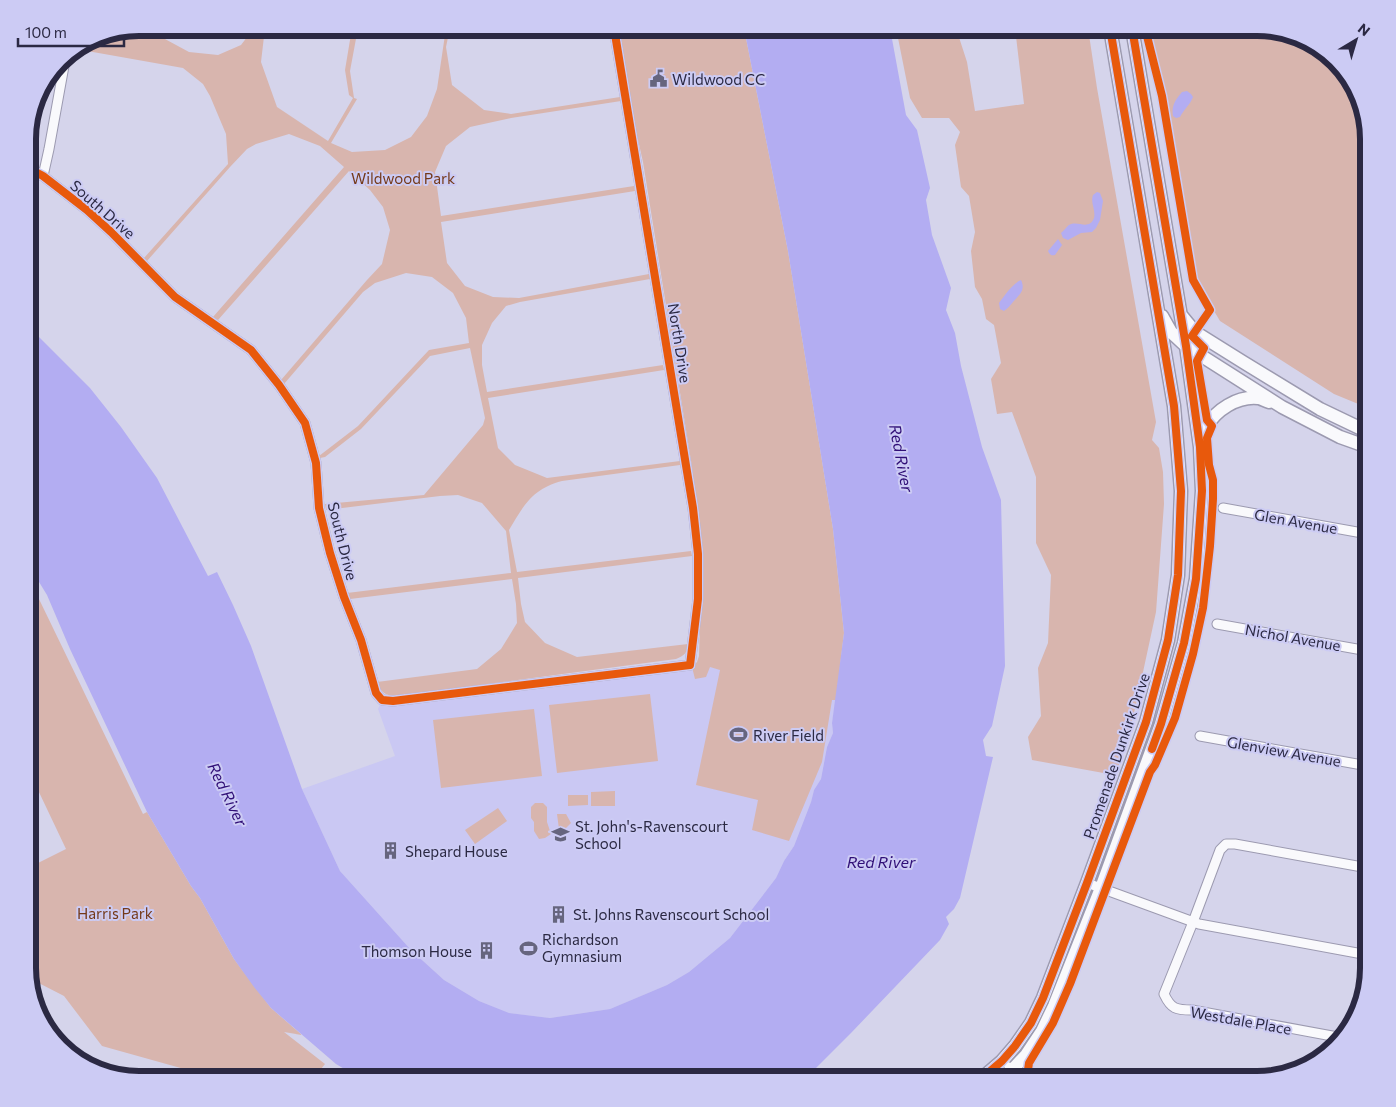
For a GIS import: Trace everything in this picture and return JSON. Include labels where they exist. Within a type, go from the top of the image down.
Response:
[{"type":"main road","name":"Promenade Dunkirk Drive","points":[[991,1071],[1015,1046],[1030,1023],[1042,998],[1087,883],[1146,722],[1169,633],[1178,575],[1181,491],[1174,406],[1111,36]]},
{"type":"main road","name":"Promenade Dunkirk Drive","points":[[1012,1070],[1026,1055],[1042,1031],[1054,1006],[1101,888],[1160,727],[1185,638],[1197,566],[1202,491],[1200,447],[1186,346],[1133,36]]},
{"type":"main road","points":[[1156,305],[1171,332],[1186,346],[1282,407],[1340,437],[1360,444]]},
{"type":"main road","points":[[1180,313],[1195,332],[1251,368],[1320,409],[1360,428]]},
{"type":"main road","points":[[1200,447],[1205,429],[1209,423],[1218,412],[1236,401],[1258,398],[1282,407]]},
{"type":"main road","points":[[1169,633],[1185,638]]},
{"type":"street","name":"North Drive","points":[[615,36],[693,508],[698,554],[698,599],[690,665]]},
{"type":"street","points":[[42,176],[49,149],[63,70]]},
{"type":"street","name":"South Drive","points":[[36,173],[87,210],[174,297],[251,350],[279,385],[305,423],[316,463],[319,508],[330,552],[361,640],[373,685],[376,693],[382,700],[393,701],[690,665]]},
{"type":"street","name":"Glen Avenue","points":[[1223,508],[1360,533]]},
{"type":"street","name":"Nichol Avenue","points":[[1217,624],[1360,650]]},
{"type":"street","name":"Glenview Avenue","points":[[1200,736],[1360,765]]},
{"type":"street","name":"Westdale Place","points":[[1334,1036],[1192,1010],[1178,1010],[1168,1004],[1164,994],[1220,850],[1226,844],[1360,867]]},
{"type":"street","points":[[1087,883],[1200,924],[1360,953]]},
{"type":"street","points":[[1002,1061],[1012,1070]]},
{"type":"shaded area","name":"St. John's-Ravenscourt School","points":[[688,661],[836,700],[832,723],[833,733],[827,747],[821,779],[814,790],[794,846],[776,878],[730,938],[689,972],[667,985],[610,1009],[550,1018],[508,1013],[479,1001],[444,980],[411,950],[340,871],[302,789],[395,756],[378,709],[382,700],[393,701]]},
{"type":"green space","name":"Wildwood Park","points":[[159,36],[189,52],[218,55],[241,45],[248,36],[264,36],[261,62],[277,107],[328,141],[353,98],[349,95],[345,70],[351,36],[357,36],[350,71],[354,98],[357,99],[331,143],[352,152],[385,150],[411,137],[427,116],[437,89],[445,36],[448,36],[446,47],[452,85],[484,110],[511,114],[620,97],[621,101],[511,118],[470,127],[446,146],[435,172],[441,216],[634,186],[635,191],[441,222],[447,263],[465,286],[493,297],[519,298],[649,274],[650,279],[506,306],[492,323],[482,345],[482,365],[487,392],[663,365],[664,370],[488,398],[498,448],[515,465],[547,478],[680,461],[680,465],[552,484],[536,493],[530,499],[509,530],[517,572],[691,551],[692,556],[518,578],[525,622],[545,643],[577,657],[688,644],[683,655],[676,659],[396,696],[382,691],[377,682],[477,669],[501,649],[517,623],[512,579],[350,599],[347,593],[511,573],[506,531],[482,503],[458,495],[326,510],[325,504],[424,495],[483,425],[485,418],[470,348],[430,356],[361,429],[325,457],[320,458],[319,456],[358,426],[429,350],[469,343],[466,318],[453,293],[432,277],[406,273],[375,283],[363,292],[284,384],[281,380],[382,264],[390,230],[383,207],[370,190],[349,171],[218,320],[213,317],[344,167],[320,146],[289,134],[256,144],[247,149],[230,167],[147,261],[144,258],[228,164],[226,134],[210,96],[203,84],[183,68],[87,51],[100,44],[120,38]]},
{"type":"green space","points":[[621,36],[746,36],[788,251],[833,529],[844,633],[836,700],[832,700],[822,762],[789,841],[752,830],[758,800],[696,785],[720,670],[710,667],[706,677],[695,679],[692,667],[697,662],[699,656],[702,559],[692,467],[643,162],[626,86]]},
{"type":"green space","points":[[898,36],[959,36],[967,62],[975,111],[1024,104],[1016,36],[1089,36],[1156,422],[1152,440],[1159,448],[1163,472],[1164,504],[1156,612],[1135,709],[1119,765],[1109,774],[1032,760],[1028,737],[1041,716],[1038,668],[1048,643],[1051,575],[1036,543],[1036,477],[1012,412],[997,414],[991,379],[1001,363],[994,325],[986,319],[982,299],[975,287],[971,251],[975,232],[969,196],[961,187],[955,145],[960,132],[949,118],[922,118],[910,98]]},
{"type":"green space","points":[[1151,36],[1263,36],[1296,44],[1314,54],[1334,71],[1352,100],[1358,120],[1360,133],[1360,405],[1334,394],[1220,321],[1195,279],[1172,136]]},
{"type":"green space","name":"Harris Park","points":[[36,594],[143,814],[147,812],[200,898],[234,959],[271,1008],[302,1035],[284,1032],[325,1064],[319,1071],[191,1071],[102,1046],[64,996],[37,982],[36,864],[66,849],[36,786]]},
{"type":"green space","points":[[650,694],[658,761],[557,773],[549,705]]},
{"type":"green space","points":[[534,709],[542,776],[441,788],[433,720]]},
{"type":"green space","points":[[615,791],[615,806],[591,806],[591,792]]},
{"type":"green space","points":[[568,795],[588,795],[588,805],[568,806]]},
{"type":"green space","points":[[535,803],[543,803],[547,807],[547,822],[551,834],[545,838],[539,839],[534,831],[531,807]]},
{"type":"green space","points":[[498,808],[507,821],[475,844],[465,830]]},
{"type":"green space","points":[[557,814],[566,814],[571,823],[564,830],[559,829]]},
{"type":"water","name":"Red River","points":[[746,36],[891,36],[906,115],[917,130],[930,188],[926,200],[932,235],[951,288],[946,310],[955,333],[961,366],[982,447],[1001,500],[1005,666],[992,726],[983,740],[986,756],[993,757],[960,898],[954,909],[946,917],[949,924],[940,940],[813,1071],[348,1071],[336,1064],[271,1008],[234,959],[200,898],[147,812],[70,649],[47,595],[36,577],[36,334],[90,388],[121,427],[157,478],[208,576],[217,572],[251,646],[302,789],[340,871],[411,950],[444,980],[479,1001],[509,1013],[550,1018],[610,1009],[667,985],[689,972],[730,938],[776,878],[794,846],[814,790],[821,779],[827,747],[833,733],[832,723],[844,633],[833,529],[788,251]]},
{"type":"water","points":[[1187,91],[1193,97],[1180,117],[1176,118],[1173,116],[1174,103],[1182,92]]},
{"type":"water","points":[[1097,192],[1100,193],[1103,201],[1100,220],[1096,228],[1092,232],[1081,233],[1068,240],[1063,238],[1061,233],[1069,225],[1086,225],[1092,222],[1094,215],[1092,198]]},
{"type":"water","points":[[1058,239],[1062,245],[1055,255],[1052,255],[1048,251]]},
{"type":"water","points":[[1021,280],[1023,287],[1019,295],[1004,311],[1000,309],[999,303],[1012,287]]},
{"type":"cycle path","points":[[36,172],[87,210],[175,297],[251,350],[279,385],[305,423],[316,463],[319,508],[330,553],[344,597],[361,640],[376,693],[382,700],[393,701],[690,665],[698,599],[698,554],[693,508],[615,36]]},
{"type":"cycle path","points":[[990,1071],[1015,1046],[1031,1023],[1043,998],[1087,883],[1146,722],[1168,640],[1178,575],[1181,491],[1174,406],[1111,36]]},
{"type":"cycle path","points":[[1133,36],[1186,346],[1200,447],[1202,491],[1196,579],[1184,643],[1152,749]]},
{"type":"cycle path","points":[[1027,1071],[1029,1063],[1053,1023],[1070,984],[1150,772],[1155,765],[1175,718],[1193,654],[1203,608],[1213,499],[1213,480],[1209,465],[1207,438],[1212,426],[1207,420],[1197,361],[1204,348],[1192,336],[1210,310],[1193,280],[1162,96],[1147,36]]},
{"type":"place","name":"Wildwood CC","points":[[658,79]]},
{"type":"place","name":"River Field","points":[[739,735]]},
{"type":"place","name":"St. John's-Ravenscourt School","points":[[561,835]]},
{"type":"place","name":"Shepard House","points":[[391,851]]},
{"type":"place","name":"St. Johns Ravenscourt School","points":[[559,914]]},
{"type":"place","name":"Richardson Gymnasium","points":[[528,948]]},
{"type":"place","name":"Thomson House","points":[[486,951]]}]
